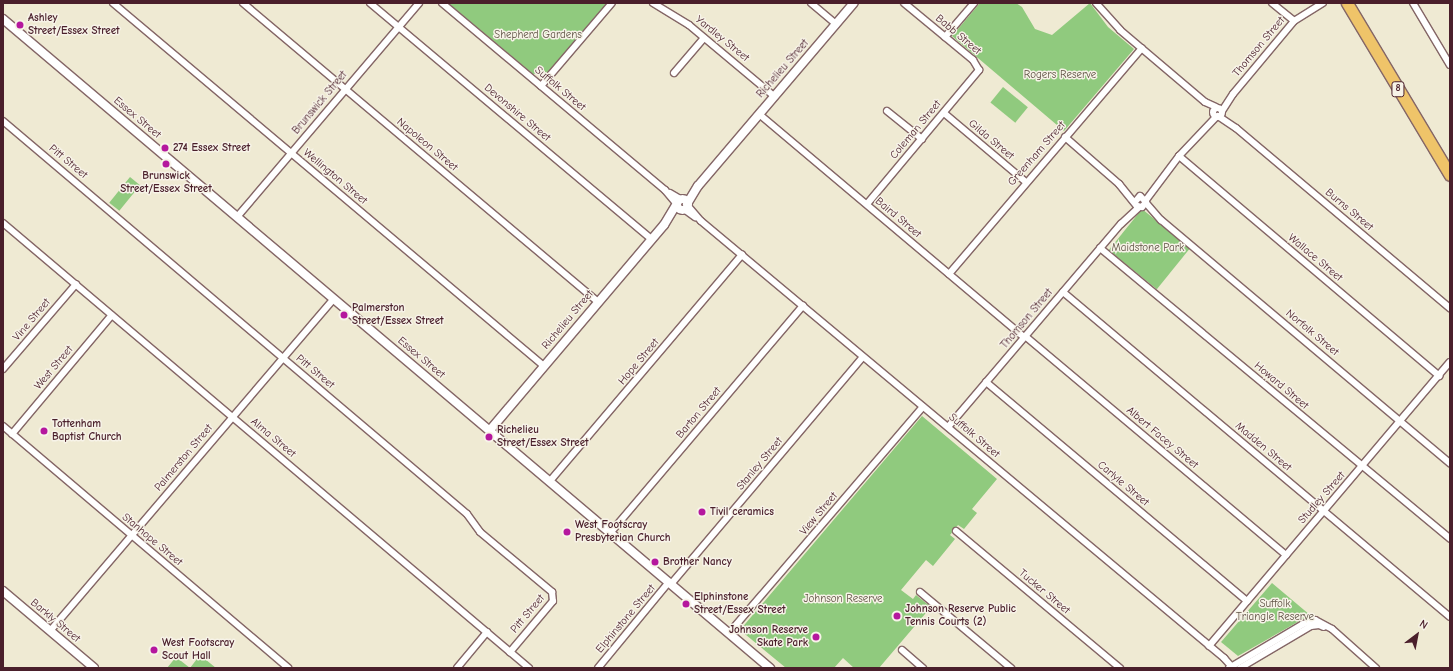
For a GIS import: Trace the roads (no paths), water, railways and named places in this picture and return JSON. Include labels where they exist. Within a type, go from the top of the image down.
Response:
[{"type":"highway","name":"8","points":[[1347,3],[1450,175]]},
{"type":"street","name":"Wellington Street","points":[[113,3],[544,366]]},
{"type":"street","name":"Napoleon Street","points":[[243,3],[598,302]]},
{"type":"street","name":"Devonshire Street","points":[[370,3],[651,239]]},
{"type":"street","name":"Brunswick Street","points":[[237,217],[419,3]]},
{"type":"street","name":"Suffolk Street","points":[[442,3],[1208,646],[1231,668]]},
{"type":"street","points":[[541,86],[612,3]]},
{"type":"street","name":"Yardley Street","points":[[653,3],[676,16],[774,96]]},
{"type":"street","points":[[811,3],[836,24]]},
{"type":"street","name":"Richelieu Street","points":[[490,430],[651,239],[854,3]]},
{"type":"street","name":"Babb Street","points":[[904,3],[945,37],[978,68]]},
{"type":"street","points":[[945,37],[974,3]]},
{"type":"street","name":"Burns Street","points":[[1096,3],[1114,24],[1450,308]]},
{"type":"street","points":[[1272,3],[1294,22]]},
{"type":"street","name":"Thomson Street","points":[[948,427],[1294,22],[1322,3]]},
{"type":"street","points":[[1413,3],[1450,65]]},
{"type":"street","name":"Essex Street","points":[[3,19],[770,668]]},
{"type":"street","points":[[674,73],[704,38]]},
{"type":"street","name":"Greenham Street","points":[[949,274],[1142,48]]},
{"type":"street","name":"Coleman Street","points":[[867,204],[977,74],[978,68]]},
{"type":"street","points":[[887,111],[922,139]]},
{"type":"street","name":"Gilda Street","points":[[944,113],[1026,182]]},
{"type":"street","name":"Baird Street","points":[[759,114],[1025,337]]},
{"type":"street","name":"Pitt Street","points":[[3,121],[467,514],[480,532],[553,594],[553,601],[510,652]]},
{"type":"street","name":"Norfolk Street","points":[[1065,137],[1161,220],[1450,463]]},
{"type":"street","name":"Wallace Street","points":[[1178,156],[1438,376]]},
{"type":"street","name":"Alma Street","points":[[3,223],[529,668]]},
{"type":"street","name":"Howard Street","points":[[1100,248],[1363,465],[1450,539]]},
{"type":"street","name":"Hope Street","points":[[550,481],[742,255]]},
{"type":"street","name":"Vine Street","points":[[3,370],[76,284]]},
{"type":"street","name":"Madden Street","points":[[1063,292],[1450,617]]},
{"type":"street","name":"Palmerston Street","points":[[50,631],[334,299]]},
{"type":"street","name":"Barton Street","points":[[611,532],[803,306]]},
{"type":"street","name":"West Street","points":[[12,434],[112,315]]},
{"type":"street","name":"Albert Facey Street","points":[[1025,337],[1286,555]]},
{"type":"street","name":"Stanley Street","points":[[670,583],[864,357]]},
{"type":"street","name":"Studley Street","points":[[1208,646],[1450,362]]},
{"type":"street","name":"Carlyle Street","points":[[986,382],[1247,601]]},
{"type":"street","name":"View Street","points":[[729,633],[923,407]]},
{"type":"street","name":"Stanhope Street","points":[[3,426],[288,668]]},
{"type":"street","name":"Tucker Street","points":[[956,531],[1120,668]]},
{"type":"street","name":"Elphinstone Street","points":[[598,668],[670,583]]},
{"type":"street","name":"Barkly Street","points":[[3,591],[94,668]]},
{"type":"street","points":[[920,592],[1011,668]]},
{"type":"street","points":[[1231,668],[1303,624],[1319,620],[1376,668]]},
{"type":"street","points":[[1240,668],[1311,626],[1325,625]]},
{"type":"street","points":[[457,668],[487,632]]},
{"type":"street","points":[[902,650],[923,668]]},
{"type":"place","name":"Ashley Street/Essex Street","points":[[20,25]]},
{"type":"place","name":"274 Essex Street","points":[[165,148]]},
{"type":"place","name":"Brunswick Street/Essex Street","points":[[166,164]]},
{"type":"place","name":"Palmerston Street/Essex Street","points":[[344,315]]},
{"type":"place","name":"Tottenham Baptist Church","points":[[44,431]]},
{"type":"place","name":"Richelieu Street/Essex Street","points":[[489,437]]},
{"type":"place","name":"Tivil ceramics","points":[[702,512]]},
{"type":"place","name":"West Footscray Presbyterian Church","points":[[567,532]]},
{"type":"place","name":"Brother Nancy","points":[[655,562]]},
{"type":"place","name":"Elphinstone Street/Essex Street","points":[[686,604]]},
{"type":"place","name":"Johnson Reserve Public Tennis Courts (2)","points":[[897,616]]},
{"type":"place","name":"Johnson Reserve Skate Park","points":[[816,637]]},
{"type":"place","name":"West Footscray Scout Hall","points":[[154,650]]},
{"type":"park label","name":"Shepherd Gardens","points":[[538,35]]},
{"type":"park label","name":"Rogers Reserve","points":[[1060,75]]},
{"type":"park label","name":"Maidstone Park","points":[[1148,248]]},
{"type":"park label","name":"Johnson Reserve","points":[[843,599]]},
{"type":"park label","name":"Suffolk Triangle Reserve","points":[[1275,611]]}]
